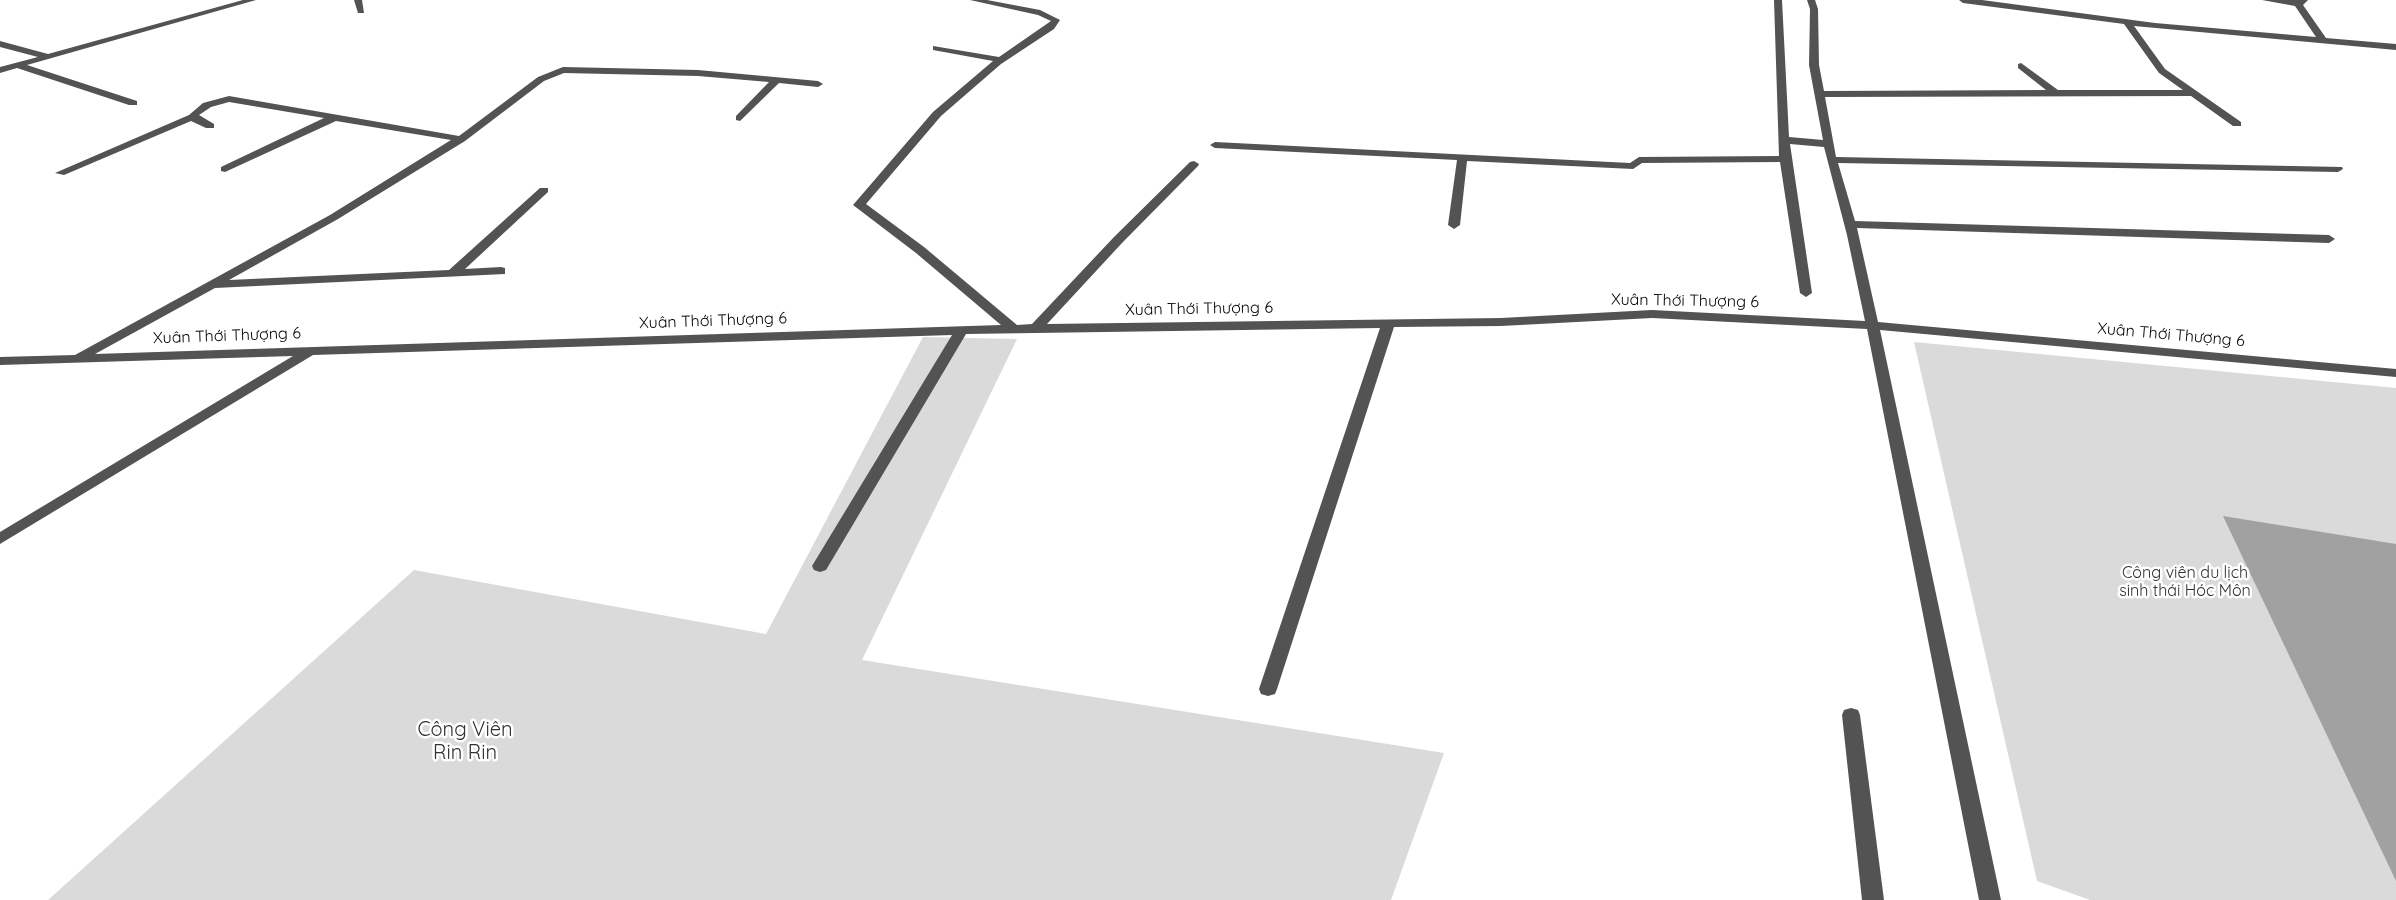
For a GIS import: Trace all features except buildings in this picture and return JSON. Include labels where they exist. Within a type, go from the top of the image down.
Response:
[{"type":"street","points":[[0,70],[252,0]]},
{"type":"street","points":[[358,0],[361,11]]},
{"type":"street","points":[[974,0],[1040,13],[1056,20],[1051,27],[1001,60],[937,114],[859,205],[920,250],[1014,329]]},
{"type":"street","points":[[1778,0],[1785,159],[1806,293]]},
{"type":"street","points":[[1811,0],[1814,9],[1814,64],[1832,160],[1850,224],[1904,472],[1990,900]]},
{"type":"street","points":[[1963,0],[2127,22],[2396,47]]},
{"type":"street","points":[[2266,0],[2301,2],[2323,41]]},
{"type":"street","points":[[2127,22],[2162,71],[2237,124]]},
{"type":"street","points":[[0,44],[46,56]]},
{"type":"street","points":[[936,48],[1001,60]]},
{"type":"street","points":[[16,65],[133,103]]},
{"type":"street","points":[[2021,66],[2056,94]]},
{"type":"street","points":[[78,358],[334,217],[461,139],[541,79],[563,70],[698,73],[818,84]]},
{"type":"street","points":[[740,118],[777,80]]},
{"type":"street","points":[[1819,94],[2192,93]]},
{"type":"street","points":[[60,173],[195,116],[207,105],[229,99],[461,139]]},
{"type":"street","points":[[195,116],[210,126]]},
{"type":"street","points":[[225,169],[338,116]]},
{"type":"street","points":[[1785,140],[1829,144]]},
{"type":"street","points":[[1215,145],[1462,160],[1633,166],[1639,159],[1785,159]]},
{"type":"street","points":[[1454,225],[1462,160]]},
{"type":"street","points":[[1832,160],[2338,169]]},
{"type":"street","points":[[1036,328],[1118,240],[1194,164]]},
{"type":"street","points":[[453,273],[544,190]]},
{"type":"street","points":[[1850,224],[2329,239]]},
{"type":"street","points":[[212,284],[501,271]]},
{"type":"street","name":"Xuân Thới Thượng 6","points":[[0,361],[312,349],[1036,328],[1501,322],[1652,314],[1823,321],[2396,373]]},
{"type":"street","points":[[1268,689],[1388,324]]},
{"type":"street","points":[[820,566],[961,331]]},
{"type":"street","points":[[0,539],[312,349]]},
{"type":"street","points":[[1851,715],[1873,900]]},
{"type":"green space","name":"Công Viên Rin Rin","points":[[923,337],[1017,339],[862,660],[1444,753],[1391,900],[48,900],[414,570],[766,634]]},
{"type":"green space","name":"Công viên du lịch sinh thái Hóc Môn","points":[[1914,342],[2396,388],[2396,900],[2090,900],[2037,881]]},
{"type":"shaded area","points":[[2223,516],[2396,544],[2396,881]]}]
